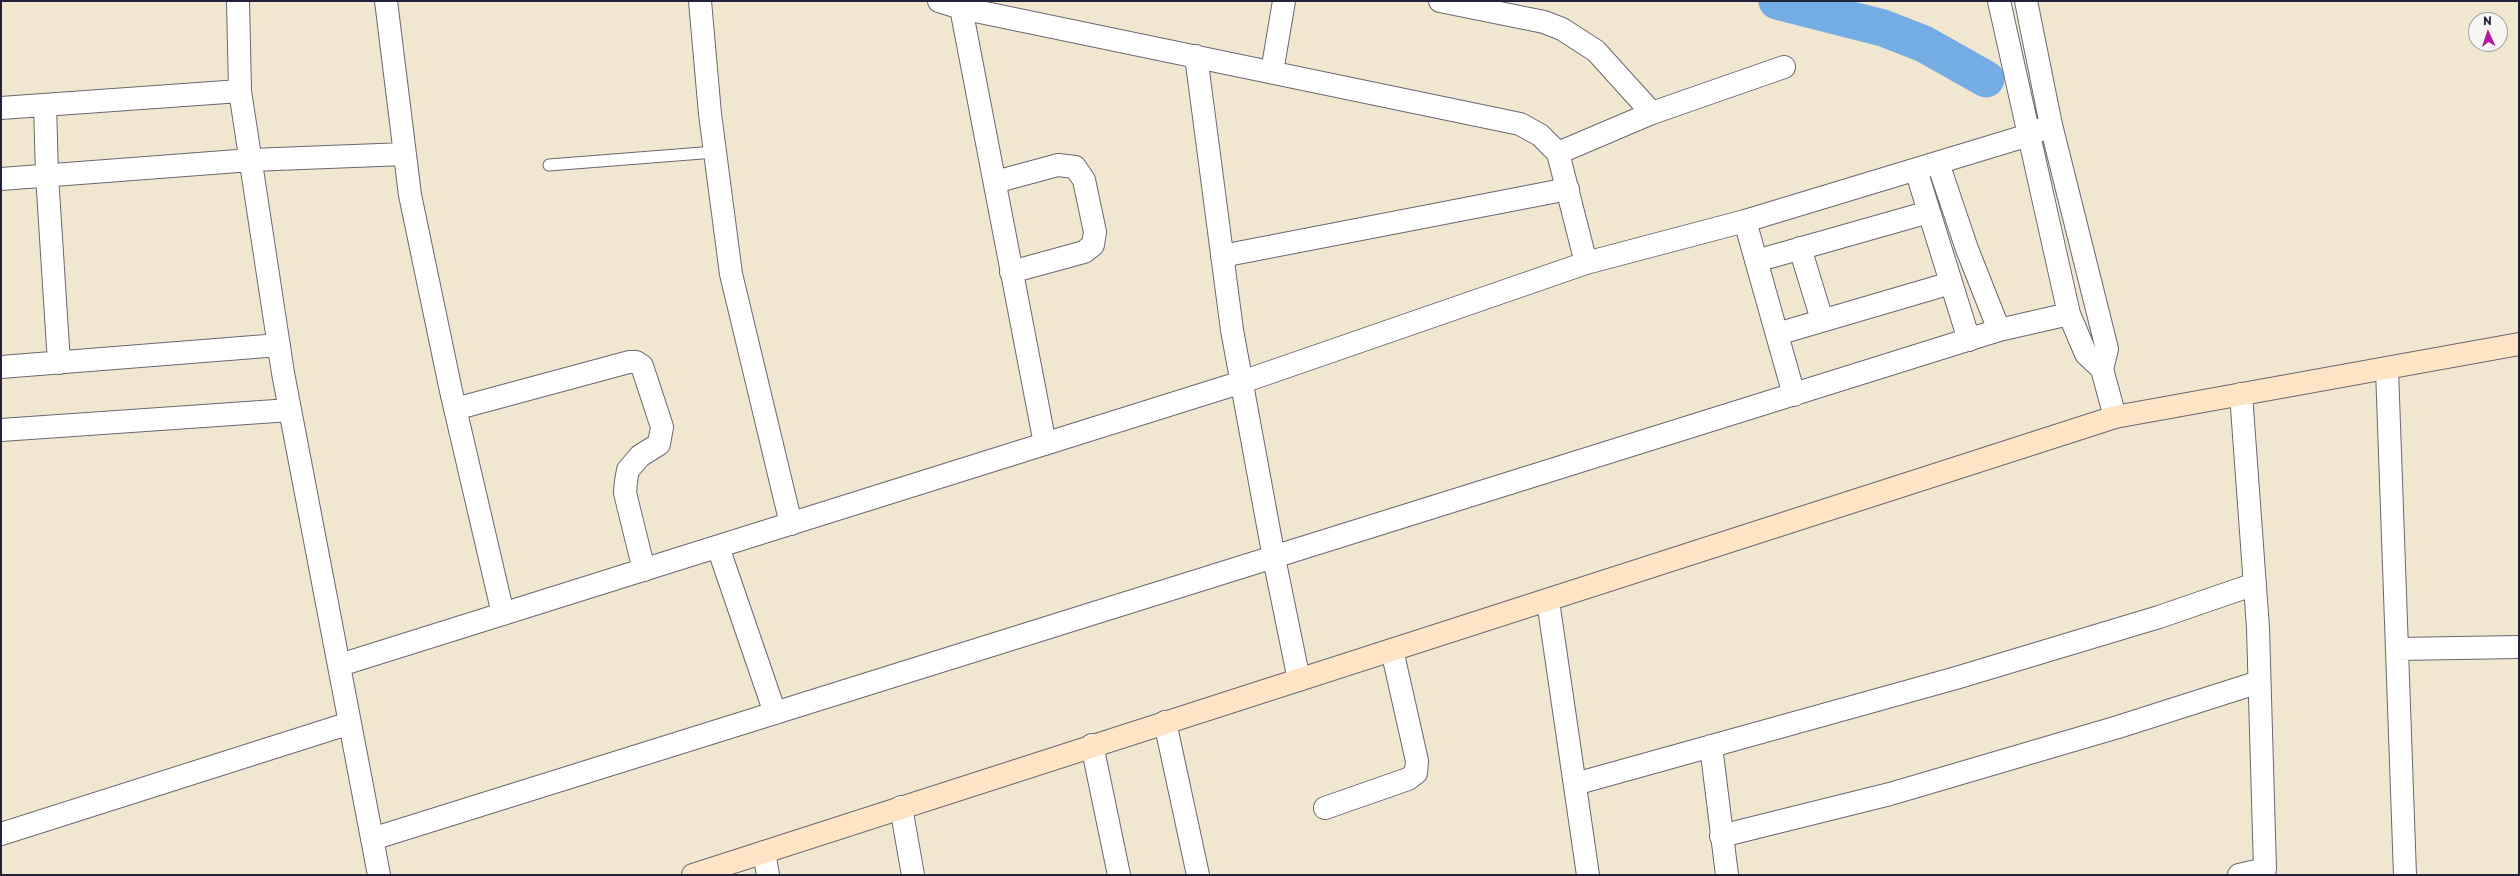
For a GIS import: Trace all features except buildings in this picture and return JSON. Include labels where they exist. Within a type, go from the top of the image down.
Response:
[{"type":"main road","points":[[693,875],[1092,745],[1548,601],[2115,417],[2519,344]]},
{"type":"street","points":[[238,1],[240,91],[278,345],[379,875]]},
{"type":"street","points":[[386,1],[410,195],[455,409],[503,614]]},
{"type":"street","points":[[700,1],[715,152],[731,274],[791,524]]},
{"type":"street","points":[[939,1],[961,8],[1520,124],[1540,135],[1558,153],[1586,264]]},
{"type":"street","points":[[1272,72],[1284,1]]},
{"type":"street","points":[[1440,1],[1544,22],[1562,29],[1596,51],[1652,113]]},
{"type":"street","points":[[1999,1],[2069,314],[2086,354],[2102,369]]},
{"type":"street","points":[[2026,1],[2051,125],[2107,350],[2102,369],[2115,417]]},
{"type":"street","points":[[961,8],[1044,444]]},
{"type":"street","points":[[1196,56],[1222,256],[1242,382],[1274,558],[1299,680]]},
{"type":"street","points":[[1558,153],[1652,113],[1784,67]]},
{"type":"street","points":[[1,108],[240,91]]},
{"type":"street","points":[[46,105],[47,176],[59,363]]},
{"type":"street","points":[[340,665],[1242,382],[1586,264],[1745,221],[1916,170],[2029,135],[2051,125]]},
{"type":"street","points":[[1,179],[251,160],[405,154]]},
{"type":"street","points":[[1938,163],[1967,249],[1999,330]]},
{"type":"street","points":[[995,182],[1058,165],[1075,167],[1084,180],[1096,232],[1093,245],[1084,252],[1012,272]]},
{"type":"street","points":[[1916,170],[1969,340]]},
{"type":"street","points":[[1222,256],[1568,189]]},
{"type":"street","points":[[1756,261],[1929,212]]},
{"type":"street","points":[[1745,221],[1794,395]]},
{"type":"street","points":[[1800,248],[1822,320]]},
{"type":"street","points":[[1777,334],[1951,282]]},
{"type":"street","points":[[372,839],[1999,330],[2069,314]]},
{"type":"street","points":[[1,367],[278,345]]},
{"type":"street","points":[[455,409],[629,362],[636,362],[642,366],[662,427],[660,444],[636,461],[628,470],[626,481],[625,493],[644,570]]},
{"type":"street","points":[[2387,369],[2405,875]]},
{"type":"street","points":[[2240,875],[2265,872],[2255,584],[2241,394]]},
{"type":"street","points":[[1,430],[290,410]]},
{"type":"street","points":[[718,547],[775,713]]},
{"type":"street","points":[[1575,784],[1956,678],[2159,617],[2255,584]]},
{"type":"street","points":[[1548,601],[1588,875]]},
{"type":"street","points":[[2397,649],[2519,647]]},
{"type":"street","points":[[1325,808],[1408,779],[1416,773],[1417,762],[1392,650]]},
{"type":"street","points":[[1721,836],[1890,794],[2118,727],[2259,682]]},
{"type":"street","points":[[1165,722],[1198,875]]},
{"type":"street","points":[[1,834],[350,723]]},
{"type":"street","points":[[1092,745],[1119,875]]},
{"type":"street","points":[[1711,746],[1727,875]]},
{"type":"street","points":[[901,807],[913,875]]},
{"type":"street","points":[[764,852],[768,875]]},
{"type":"lane","points":[[549,165],[715,152]]},
{"type":"waterway","points":[[1777,1],[1883,28],[1924,44],[1986,79]]}]
